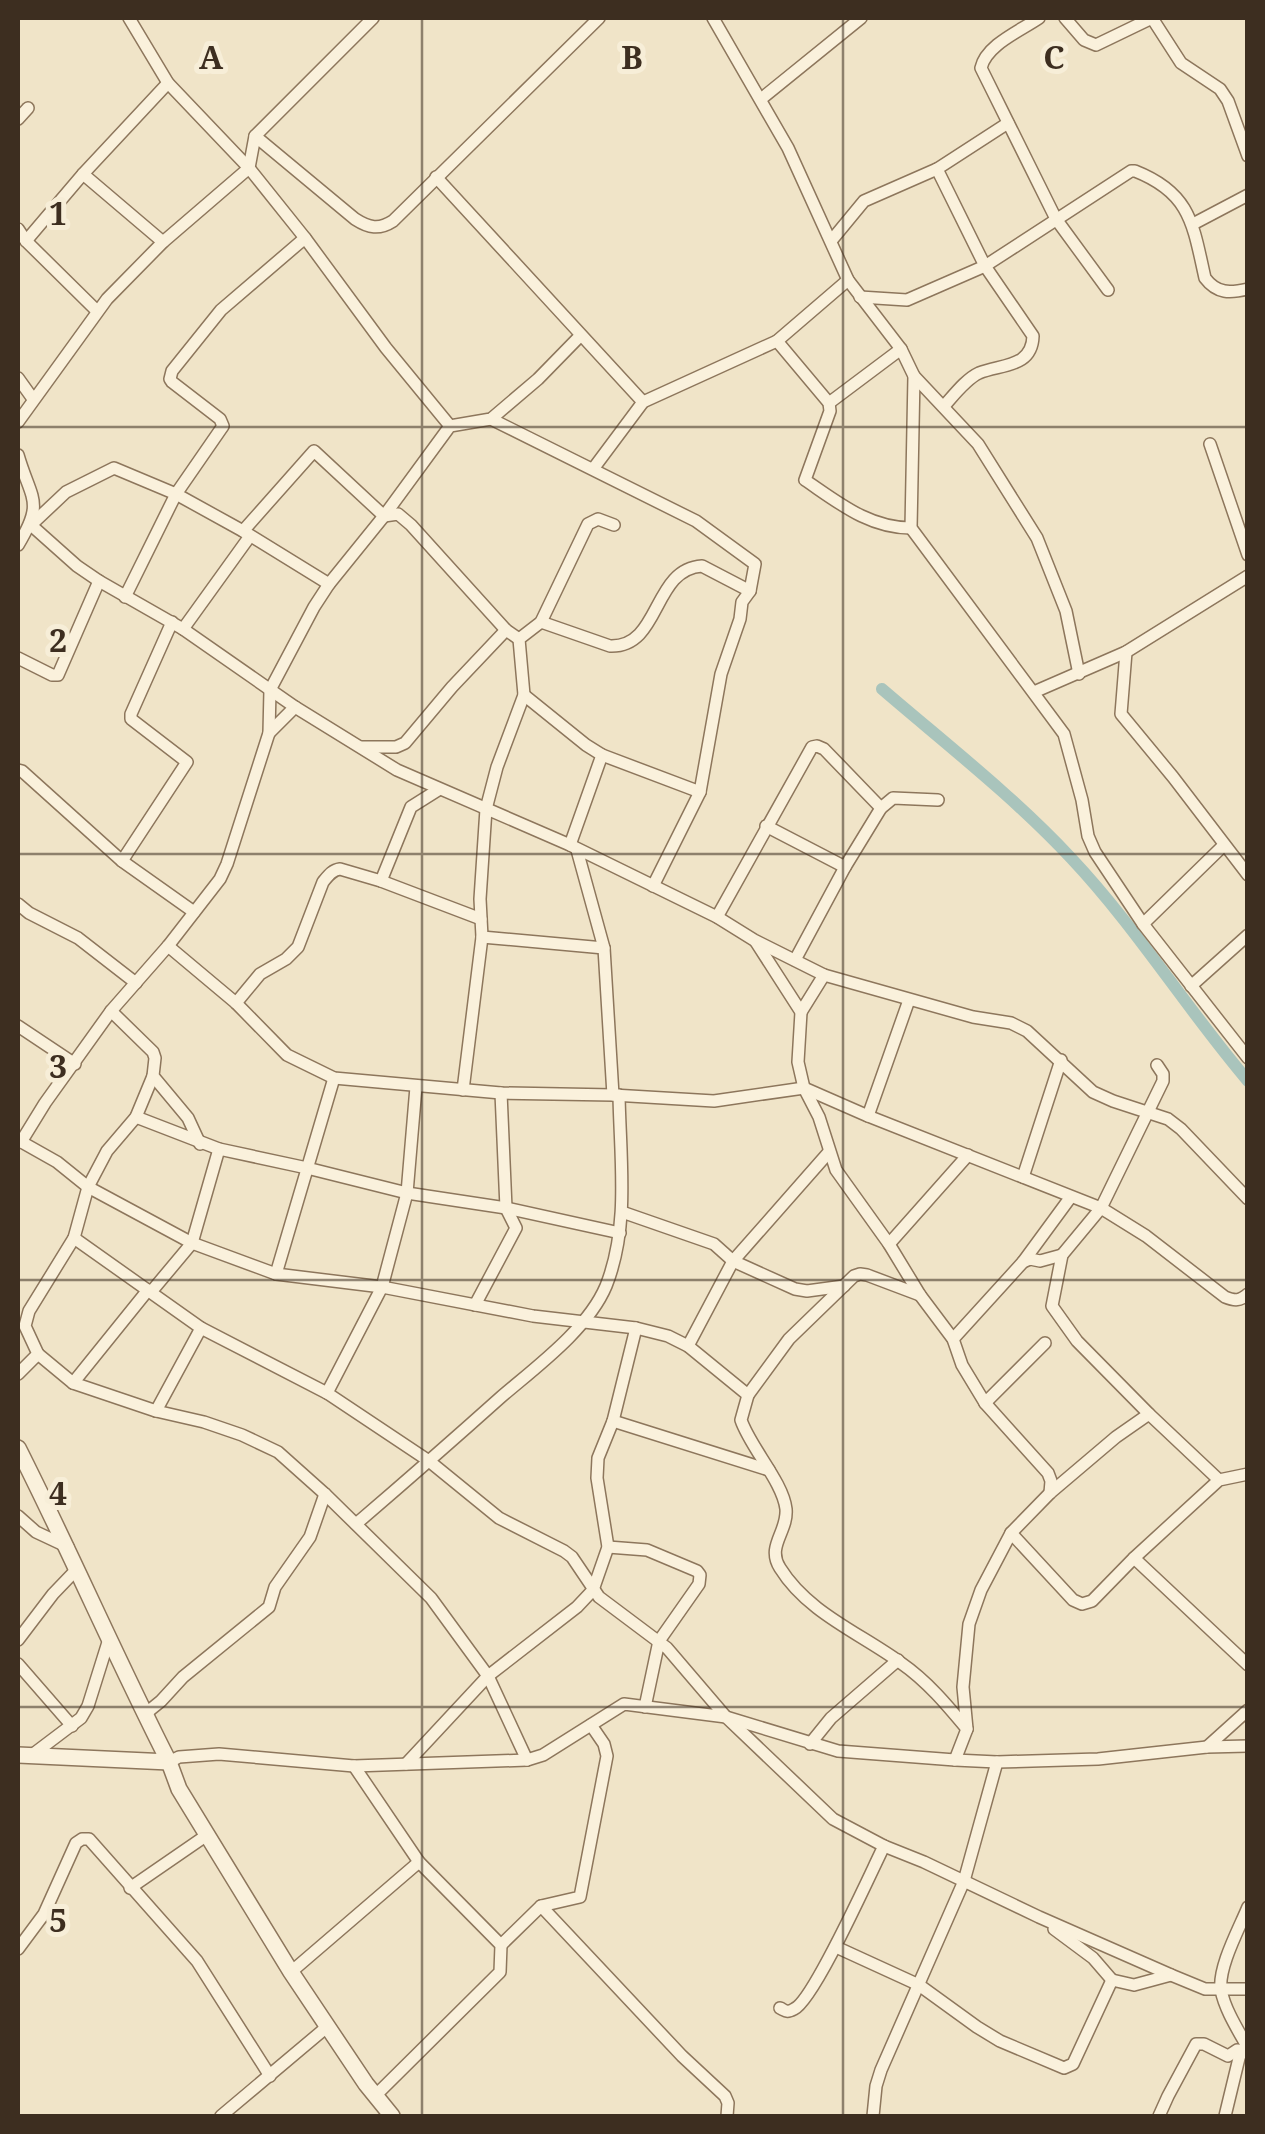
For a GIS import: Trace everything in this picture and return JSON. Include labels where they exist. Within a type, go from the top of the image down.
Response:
[{"type":"street","points":[[129,18],[168,83],[249,168],[450,426]]},
{"type":"street","points":[[18,422],[97,311],[163,242],[249,168],[255,136],[372,18]]},
{"type":"street","points":[[255,136],[355,219],[373,228],[393,221],[599,18]]},
{"type":"street","points":[[712,18],[794,160],[848,280],[901,349],[914,376],[990,459],[1044,552],[1066,610],[1079,674]]},
{"type":"street","points":[[761,99],[861,18]]},
{"type":"street","points":[[1039,18],[992,48],[981,68],[1056,218],[1108,290]]},
{"type":"street","points":[[1064,18],[1084,40],[1096,45],[1152,18],[1181,63],[1220,89],[1248,156]]},
{"type":"street","points":[[26,241],[168,83]]},
{"type":"street","points":[[18,120],[28,108]]},
{"type":"street","points":[[831,241],[864,202],[937,169],[1008,123]]},
{"type":"street","points":[[937,169],[985,266],[1030,331],[1033,344],[1017,363],[976,374],[944,406]]},
{"type":"street","points":[[860,297],[907,300],[985,266],[1131,171],[1168,188],[1193,224],[1205,278],[1210,284],[1222,292],[1248,289]]},
{"type":"street","points":[[83,174],[163,242]]},
{"type":"street","points":[[436,177],[642,402]]},
{"type":"street","points":[[1193,224],[1248,195]]},
{"type":"street","points":[[18,229],[97,311]]},
{"type":"street","points":[[126,598],[176,494],[223,426],[220,418],[172,382],[172,372],[221,310],[306,238]]},
{"type":"street","points":[[593,469],[642,402],[777,341],[848,280]]},
{"type":"street","points":[[580,336],[538,379],[490,419],[450,426],[329,584],[270,690],[269,732],[224,872],[168,946],[110,1011],[19,1141],[58,1162],[88,1187],[192,1243],[276,1274],[382,1286],[668,1336],[688,1346],[748,1395]]},
{"type":"street","points":[[777,341],[829,403],[806,480],[857,515],[892,528],[911,528]]},
{"type":"street","points":[[829,403],[901,349]]},
{"type":"street","points":[[914,376],[911,528],[1064,734],[1095,852],[1143,924],[1248,1058]]},
{"type":"street","points":[[18,378],[33,399]]},
{"type":"street","points":[[490,419],[696,520],[754,562],[750,591],[742,602],[720,674],[700,792],[652,886]]},
{"type":"street","points":[[1210,444],[1247,556]]},
{"type":"street","points":[[122,861],[187,762],[130,719],[177,626],[314,451],[384,516]]},
{"type":"street","points":[[18,456],[21,478],[34,500],[32,522]]},
{"type":"street","points":[[18,545],[32,522],[66,492],[114,468],[176,494],[329,584]]},
{"type":"street","points":[[384,516],[398,514],[411,525],[506,630],[519,639]]},
{"type":"street","points":[[519,639],[540,622],[588,524],[598,520],[614,525]]},
{"type":"street","points":[[32,522],[77,566],[177,626],[396,770],[573,848],[824,974],[909,1000],[1011,1022],[1027,1031],[1092,1092],[1168,1120],[1248,1199]]},
{"type":"street","points":[[540,622],[619,646],[635,640],[669,585],[696,566],[750,591]]},
{"type":"street","points":[[1034,692],[1126,652],[1248,576]]},
{"type":"street","points":[[18,658],[52,675],[58,674],[98,580]]},
{"type":"street","points":[[358,748],[396,748],[405,743],[506,630]]},
{"type":"street","points":[[463,1090],[482,937],[486,808],[496,766],[524,694],[519,639]]},
{"type":"street","points":[[1126,652],[1121,714],[1248,876]]},
{"type":"street","points":[[524,694],[602,755],[700,792]]},
{"type":"street","points":[[269,732],[295,707]]},
{"type":"street","points":[[717,917],[808,751],[818,746],[824,749],[881,808]]},
{"type":"street","points":[[356,1524],[546,1358],[582,1323],[607,1284],[622,1212],[616,1095],[604,948],[573,848],[602,755]]},
{"type":"street","points":[[18,770],[122,861],[194,912]]},
{"type":"street","points":[[381,882],[411,807],[438,790]]},
{"type":"street","points":[[794,960],[881,808],[894,798],[938,800]]},
{"type":"street","points":[[766,826],[845,867]]},
{"type":"street","points":[[1143,924],[1224,845]]},
{"type":"street","points":[[236,1003],[260,974],[298,947],[324,882],[335,870],[381,882],[482,920]]},
{"type":"street","points":[[18,904],[78,938],[136,984]]},
{"type":"street","points":[[1191,986],[1248,935]]},
{"type":"street","points":[[482,937],[604,948]]},
{"type":"street","points":[[754,940],[801,1012]]},
{"type":"street","points":[[168,946],[236,1003],[288,1055],[334,1078],[501,1093],[714,1101],[804,1088],[1101,1208],[1146,1236],[1225,1298],[1240,1300],[1248,1294]]},
{"type":"street","points":[[824,974],[801,1012],[798,1062],[836,1170],[890,1244],[920,1296],[953,1338],[962,1365],[985,1403],[1042,1464],[1051,1481],[1050,1493]]},
{"type":"street","points":[[868,1116],[909,1000]]},
{"type":"street","points":[[110,1011],[152,1052],[153,1076],[136,1117],[107,1151],[88,1187],[74,1238],[29,1311],[25,1326],[38,1354],[73,1383],[156,1411],[204,1422],[284,1455],[432,1598],[488,1676],[526,1760]]},
{"type":"street","points":[[18,1026],[75,1064]]},
{"type":"street","points":[[1024,1177],[1060,1060]]},
{"type":"street","points":[[1157,1064],[1164,1078],[1101,1208],[1062,1255],[1052,1306],[1077,1341],[1218,1480]]},
{"type":"street","points":[[153,1076],[188,1118],[200,1144]]},
{"type":"street","points":[[276,1274],[334,1078]]},
{"type":"street","points":[[327,1392],[382,1286],[408,1194],[416,1087]]},
{"type":"street","points":[[474,1305],[516,1228],[506,1208],[501,1093]]},
{"type":"street","points":[[136,1117],[219,1150],[408,1194],[506,1208],[620,1233]]},
{"type":"street","points":[[73,1383],[192,1243],[219,1150]]},
{"type":"street","points":[[688,1346],[732,1261],[829,1152]]},
{"type":"street","points":[[890,1244],[968,1155]]},
{"type":"street","points":[[953,1338],[1024,1262],[1070,1198]]},
{"type":"street","points":[[622,1212],[714,1244],[732,1261],[801,1290],[844,1286]]},
{"type":"street","points":[[74,1238],[201,1328],[327,1392],[430,1460],[498,1518],[564,1551],[602,1600],[660,1641],[726,1718],[821,1809],[846,1826],[1039,1917],[1205,1989],[1248,1989]]},
{"type":"street","points":[[1024,1262],[1062,1255]]},
{"type":"street","points":[[920,1296],[860,1274],[789,1339],[748,1395],[740,1420],[786,1508],[774,1552],[786,1578],[814,1606],[898,1660],[929,1686],[966,1729]]},
{"type":"street","points":[[156,1411],[201,1328]]},
{"type":"street","points":[[406,1764],[488,1676],[577,1607],[593,1590],[608,1547],[596,1478],[598,1458],[613,1421],[636,1328]]},
{"type":"street","points":[[985,1403],[1044,1343]]},
{"type":"street","points":[[18,1374],[38,1354]]},
{"type":"street","points":[[955,1760],[966,1729],[963,1687],[969,1624],[991,1568],[1011,1533],[1050,1493],[1116,1437],[1150,1414]]},
{"type":"street","points":[[613,1421],[769,1470]]},
{"type":"street","points":[[18,1448],[179,1790],[292,1972],[392,2116]]},
{"type":"street","points":[[1011,1533],[1073,1600],[1082,1604],[1092,1601],[1218,1480],[1248,1474]]},
{"type":"street","points":[[145,1714],[182,1677],[269,1607],[275,1587],[310,1537],[325,1494]]},
{"type":"street","points":[[18,1516],[36,1532],[68,1548]]},
{"type":"street","points":[[608,1547],[647,1550],[700,1575],[699,1584],[660,1641],[645,1707]]},
{"type":"street","points":[[1134,1558],[1248,1665]]},
{"type":"street","points":[[18,1640],[77,1569]]},
{"type":"street","points":[[25,1755],[81,1718],[110,1639]]},
{"type":"street","points":[[810,1744],[832,1718],[898,1660]]},
{"type":"street","points":[[18,1664],[72,1726]]},
{"type":"street","points":[[25,1755],[168,1762],[178,1757],[219,1754],[354,1766],[526,1760],[543,1755],[624,1704],[726,1718],[838,1751],[955,1760],[1098,1759],[1248,1746]]},
{"type":"street","points":[[1207,1747],[1248,1710]]},
{"type":"street","points":[[376,2096],[500,1972],[501,1945],[541,1906],[580,1897],[607,1756],[591,1725]]},
{"type":"street","points":[[873,2116],[881,2070],[964,1881],[997,1762]]},
{"type":"street","points":[[354,1766],[420,1862],[501,1945]]},
{"type":"street","points":[[130,1888],[206,1835]]},
{"type":"street","points":[[18,1949],[44,1914],[76,1843],[82,1839],[94,1842],[130,1888],[198,1961],[270,2076]]},
{"type":"street","points":[[780,2008],[786,2011],[799,2006],[836,1947],[884,1846]]},
{"type":"street","points":[[292,1972],[420,1862]]},
{"type":"street","points":[[541,1906],[682,2056],[725,2096],[727,2116]]},
{"type":"street","points":[[1248,1907],[1222,1970],[1222,1990],[1248,2050]]},
{"type":"street","points":[[1039,1917],[1093,1958],[1112,1980],[1134,1985],[1171,1975]]},
{"type":"street","points":[[836,1947],[919,1985],[1000,2041],[1068,2068],[1112,1980]]},
{"type":"street","points":[[220,2116],[328,2026]]},
{"type":"street","points":[[1159,2116],[1196,2044],[1228,2056],[1236,2050],[1248,2050]]},
{"type":"street","points":[[1225,2116],[1240,2054],[1248,2050]]},
{"type":"waterway","points":[[882,689],[1003,792],[1071,858],[1248,1081]]}]
